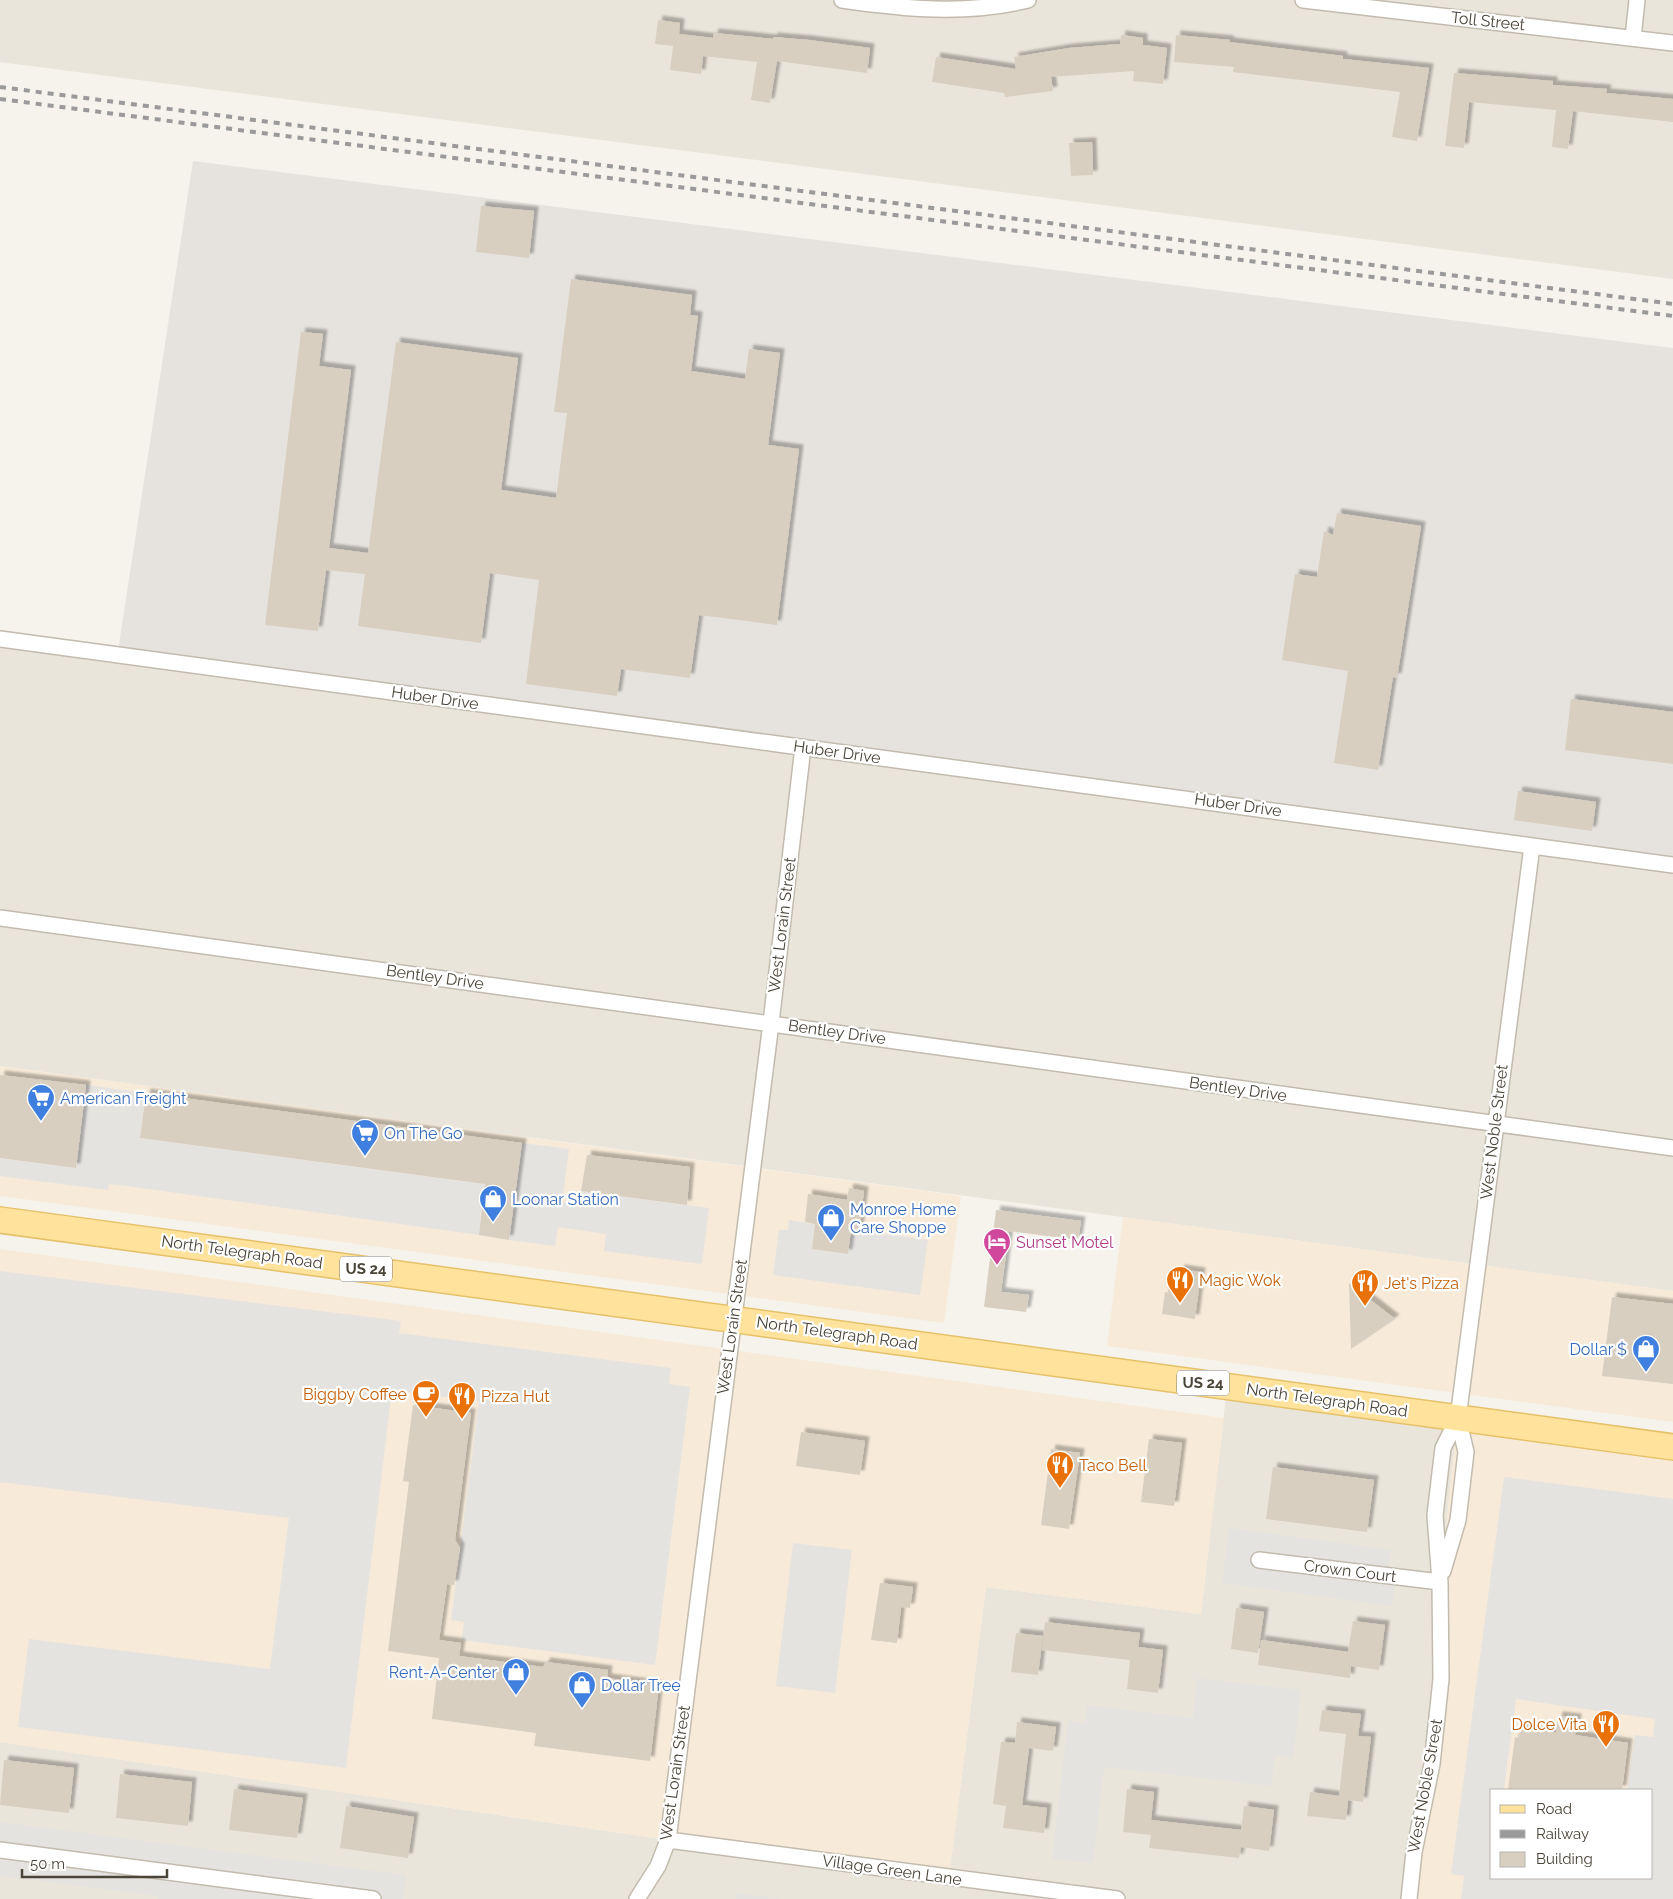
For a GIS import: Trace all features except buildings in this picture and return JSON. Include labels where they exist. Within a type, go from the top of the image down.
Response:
[{"type":"main road","name":"North Telegraph Road","points":[[0,1220],[1673,1447]]},
{"type":"street","points":[[842,0],[948,10],[996,8],[1028,0]]},
{"type":"street","name":"Toll Street","points":[[1304,0],[1673,43]]},
{"type":"street","points":[[1633,38],[1637,0]]},
{"type":"street","name":"Huber Drive","points":[[0,639],[1673,865]]},
{"type":"street","name":"West Lorain Street","points":[[637,1899],[658,1866],[668,1840],[732,1319],[771,1023],[803,747]]},
{"type":"street","name":"West Noble Street","points":[[1409,1899],[1414,1852],[1432,1764],[1441,1679],[1440,1582],[1435,1515],[1443,1448],[1458,1418],[1532,846]]},
{"type":"street","name":"Bentley Drive","points":[[0,918],[1673,1148]]},
{"type":"street","name":"West Noble Street","points":[[1440,1582],[1458,1520],[1466,1452],[1458,1418]]},
{"type":"street","name":"Crown Court","points":[[1260,1560],[1440,1582]]},
{"type":"street","name":"Village Green Lane","points":[[668,1840],[1117,1899]]},
{"type":"street","points":[[0,1850],[373,1899]]},
{"type":"shaded area","points":[[0,0],[1673,0],[1673,279],[0,62]]},
{"type":"shaded area","points":[[193,161],[1673,348],[1673,865],[118,651]]},
{"type":"shaded area","points":[[0,636],[1673,864],[1673,1291],[0,1066]]},
{"type":"shaded area","points":[[0,1066],[961,1196],[944,1323],[0,1196]]},
{"type":"shaded area","points":[[86,1085],[146,1093],[140,1138],[485,1184],[479,1235],[127,1186],[109,1184],[108,1190],[0,1176],[0,1158],[76,1168]]},
{"type":"shaded area","points":[[522,1143],[569,1149],[562,1202],[580,1204],[581,1191],[709,1208],[702,1264],[604,1251],[606,1234],[558,1227],[555,1246],[509,1240]]},
{"type":"shaded area","points":[[1123,1217],[1673,1291],[1673,1422],[1107,1346]]},
{"type":"shaded area","points":[[789,1220],[815,1224],[812,1249],[848,1254],[851,1229],[928,1240],[920,1295],[773,1275],[779,1230],[788,1230]]},
{"type":"shaded area","points":[[0,1249],[1224,1418],[1201,1614],[986,1587],[949,1876],[669,1840],[0,1742]]},
{"type":"shaded area","points":[[0,1271],[401,1321],[399,1333],[671,1368],[669,1384],[690,1387],[655,1665],[462,1640],[464,1622],[451,1620],[479,1401],[392,1390],[346,1768],[18,1727],[29,1639],[270,1669],[289,1518],[0,1482]]},
{"type":"shaded area","points":[[1227,1387],[1458,1418],[1440,1582],[1441,1679],[1409,1899],[0,1899],[0,1742],[669,1840],[949,1876],[986,1587],[1201,1614]]},
{"type":"shaded area","points":[[1458,1418],[1673,1447],[1673,1899],[1409,1899],[1432,1764],[1440,1582]]},
{"type":"shaded area","points":[[1504,1477],[1673,1499],[1673,1899],[1461,1899],[1464,1876],[1451,1874]]},
{"type":"shaded area","points":[[1229,1528],[1391,1550],[1389,1566],[1397,1567],[1392,1606],[1222,1583]]},
{"type":"shaded area","points":[[793,1543],[852,1550],[835,1693],[776,1686]]},
{"type":"shaded area","points":[[1197,1678],[1301,1690],[1293,1758],[1275,1756],[1271,1786],[1104,1767],[1093,1863],[1052,1859],[1068,1721],[1085,1723],[1087,1705],[1193,1718]]},
{"type":"shaded area","points":[[0,1822],[406,1875],[403,1899],[158,1899],[158,1896],[0,1876]]},
{"type":"shaded area","points":[[736,1893],[783,1899],[736,1899]]},
{"type":"railway","points":[[0,87],[1673,304]]},
{"type":"railway","points":[[0,99],[1673,316]]},
{"type":"place","name":"American Freight","points":[[41,1122]]},
{"type":"place","name":"On The Go","points":[[365,1157]]},
{"type":"place","name":"Loonar Station","points":[[493,1223]]},
{"type":"place","name":"Monroe Home Care Shoppe","points":[[831,1242]]},
{"type":"place","name":"Sunset Motel","points":[[997,1266]]},
{"type":"place","name":"Magic Wok","points":[[1180,1304]]},
{"type":"place","name":"Jet's Pizza","points":[[1365,1307]]},
{"type":"place","name":"Dollar $","points":[[1646,1373]]},
{"type":"place","name":"Biggby Coffee","points":[[426,1418]]},
{"type":"place","name":"Pizza Hut","points":[[462,1420]]},
{"type":"place","name":"Taco Bell","points":[[1060,1489]]},
{"type":"place","name":"Rent-A-Center","points":[[516,1696]]},
{"type":"place","name":"Dollar Tree","points":[[582,1709]]},
{"type":"place","name":"Dolce Vita","points":[[1606,1748]]}]
